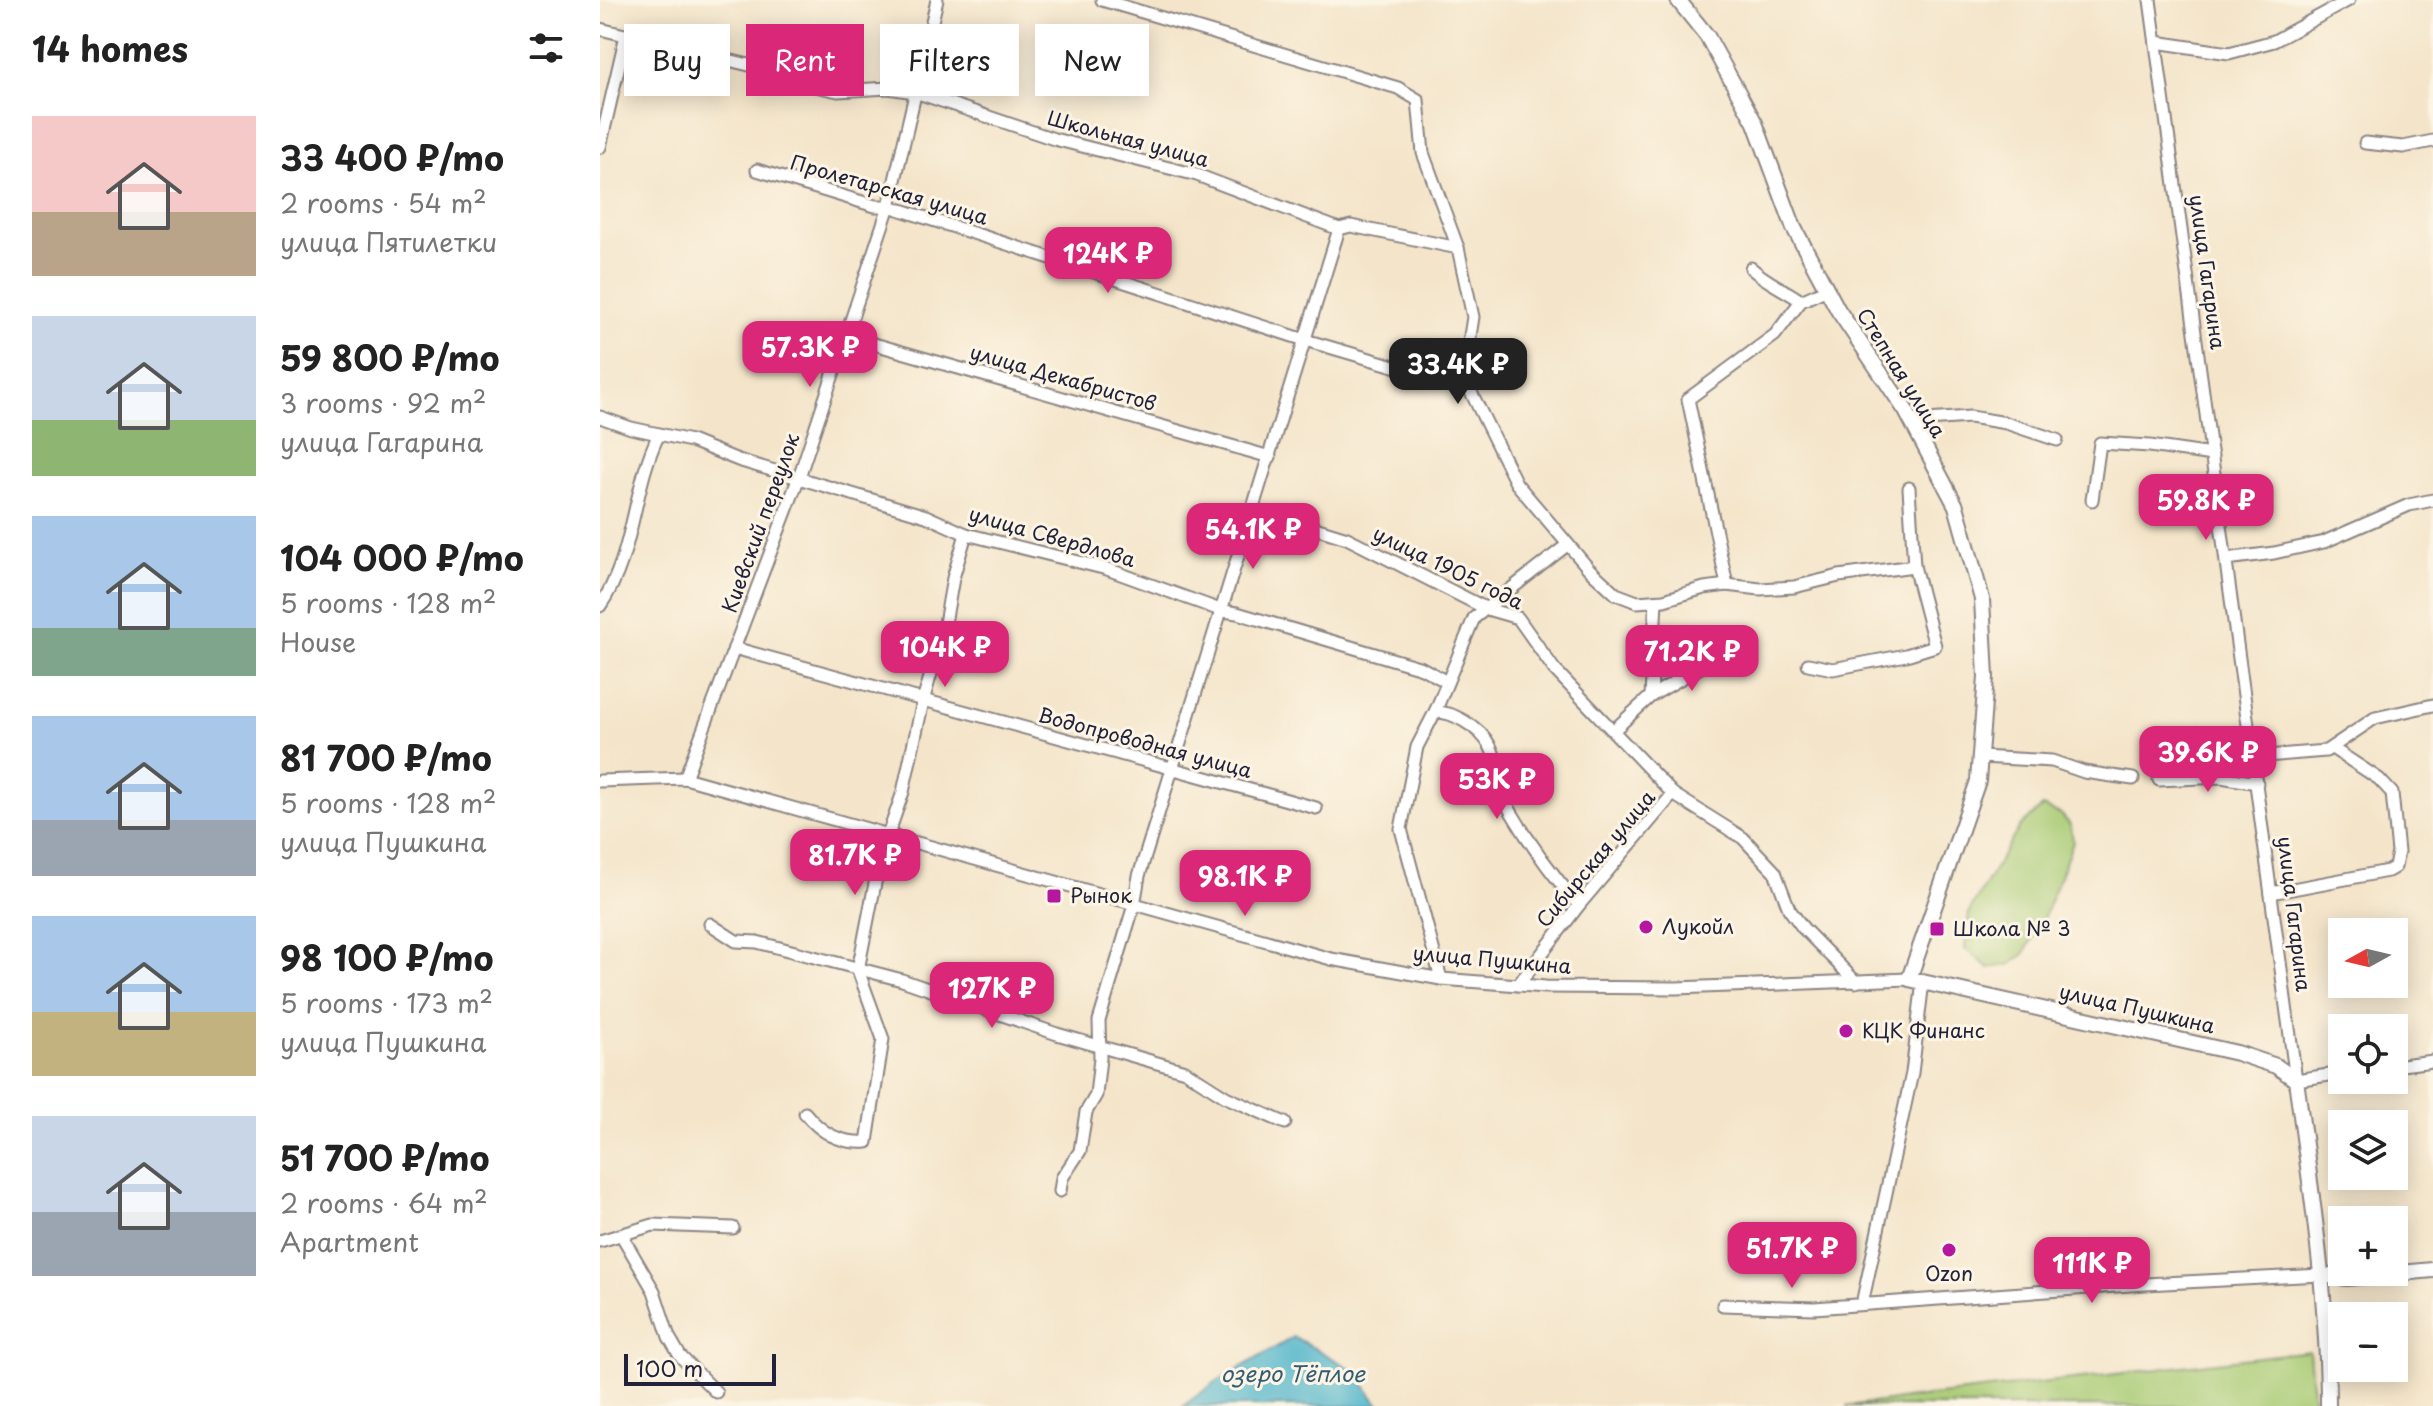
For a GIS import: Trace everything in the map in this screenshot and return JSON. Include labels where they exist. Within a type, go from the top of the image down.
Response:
[{"type":"main road","name":"Степная улица","points":[[1678,0],[1707,36],[1755,123],[1794,228],[1827,289],[1912,421],[1956,506],[1982,599],[1986,677],[1978,781],[1964,828],[1932,909],[1916,980]]},
{"type":"main road","name":"улица Пушкина","points":[[1916,980],[2237,1053],[2276,1066],[2296,1080]]},
{"type":"main road","name":"улица Гагарина","points":[[2296,1080],[2321,1275],[2328,1406]]},
{"type":"main road","points":[[2321,1275],[2347,1278],[2433,1270]]},
{"type":"street","name":"Киевский переулок","points":[[931,24],[937,0]]},
{"type":"street","points":[[1102,0],[1398,88],[1418,100],[1423,153],[1458,248],[1473,317],[1468,349],[1469,388],[1516,483],[1567,545],[1616,594],[1637,602],[1660,600],[1704,588],[1727,585],[1760,589],[1794,587],[1839,576],[1914,566]]},
{"type":"street","name":"улица Гагарина","points":[[2150,0],[2296,1080]]},
{"type":"street","points":[[2156,42],[2229,53],[2274,41],[2349,0]]},
{"type":"street","name":"Школьная улица","points":[[600,29],[624,35]]},
{"type":"street","points":[[600,147],[624,44]]},
{"type":"street","name":"Школьная улица","points":[[730,60],[838,91],[880,88]]},
{"type":"street","name":"Киевский переулок","points":[[685,778],[799,477],[889,206],[914,96]]},
{"type":"street","name":"Школьная улица","points":[[927,96],[1054,139],[1197,175],[1339,229],[1351,226],[1458,248]]},
{"type":"street","points":[[2365,143],[2403,147],[2433,141]]},
{"type":"street","name":"Пролетарская улица","points":[[757,170],[875,206],[889,206],[1305,340],[1469,388]]},
{"type":"street","points":[[1060,1191],[1062,1178],[1080,1151],[1086,1112],[1096,1095],[1099,1021],[1134,905],[1139,876],[1339,229]]},
{"type":"street","points":[[1751,268],[1764,281],[1782,287],[1801,301]]},
{"type":"street","points":[[1727,585],[1688,399],[1775,335],[1801,301],[1827,289]]},
{"type":"street","name":"улица Декабристов","points":[[846,336],[1270,457]]},
{"type":"street","name":"улица Свердлова","points":[[600,417],[691,441],[738,460],[926,516],[966,534],[1107,569],[1223,611],[1422,668],[1447,682]]},
{"type":"street","points":[[1912,421],[1970,417],[2006,423],[2057,440]]},
{"type":"street","points":[[600,606],[610,592],[622,561],[649,455],[659,434]]},
{"type":"street","points":[[2092,500],[2100,443],[2212,455]]},
{"type":"street","points":[[1808,664],[1833,669],[1906,655],[1935,646],[1914,566],[1909,488]]},
{"type":"street","points":[[2226,559],[2324,542],[2409,505],[2432,504]]},
{"type":"street","name":"улица 1905 года","points":[[1251,517],[1302,524],[1347,538],[1487,609],[1518,618],[1554,669],[1673,794],[1743,838],[1775,872],[1789,909],[1803,928],[1856,982]]},
{"type":"street","points":[[805,1113],[819,1130],[851,1143],[867,1142],[883,1039],[858,970],[880,858],[903,792],[966,534]]},
{"type":"street","points":[[1441,979],[1401,829],[1417,747],[1474,618],[1567,545]]},
{"type":"street","points":[[1651,696],[1660,600]]},
{"type":"street","name":"Водопроводная улица","points":[[734,648],[1316,808]]},
{"type":"street","points":[[1614,730],[1651,696],[1714,659]]},
{"type":"street","points":[[2254,757],[2326,751],[2375,718],[2433,705]]},
{"type":"street","points":[[1435,712],[1447,712],[1480,731],[1495,754],[1508,807],[1553,876],[1579,905]]},
{"type":"street","points":[[2271,893],[2388,871],[2395,867],[2398,852],[2392,793],[2379,779],[2332,748]]},
{"type":"street","points":[[1981,757],[2052,761],[2084,772],[2133,779]]},
{"type":"street","points":[[2159,780],[2221,777],[2257,783]]},
{"type":"street","name":"улица Пушкина","points":[[600,781],[685,778],[1331,959],[1441,979],[1518,985],[1676,988],[1916,980]]},
{"type":"street","name":"Сибирская улица","points":[[1518,985],[1579,905],[1673,794]]},
{"type":"street","points":[[710,924],[736,941],[757,942],[902,980],[1057,1034],[1185,1071],[1226,1097],[1285,1123]]},
{"type":"street","points":[[1862,1304],[1912,1073],[1916,980]]},
{"type":"street","points":[[2408,1064],[2433,1061]]},
{"type":"street","points":[[2296,1080],[2328,1075]]},
{"type":"street","points":[[600,1241],[653,1225],[733,1228]]},
{"type":"street","points":[[622,1236],[654,1291],[669,1337],[680,1356],[716,1392]]},
{"type":"street","points":[[1723,1305],[1814,1308],[2145,1284],[2321,1275]]},
{"type":"green space","points":[[2042,807],[2061,814],[2071,826],[2073,842],[2043,919],[2024,954],[2011,964],[1989,968],[1965,949],[1969,912],[2019,828]]},
{"type":"green space","points":[[2309,1351],[2314,1406],[1846,1406]]},
{"type":"water","name":"озеро Тёплое","points":[[1294,1337],[1352,1369],[1380,1406],[1183,1406],[1217,1381]]},
{"type":"place","name":"Рынок","points":[[1054,896]]},
{"type":"place","name":"Лукойл","points":[[1646,927]]},
{"type":"place","name":"Школа № 3","points":[[1937,929]]},
{"type":"place","name":"КЦК Финанс","points":[[1846,1031]]},
{"type":"place","name":"Ozon","points":[[1949,1250]]}]
